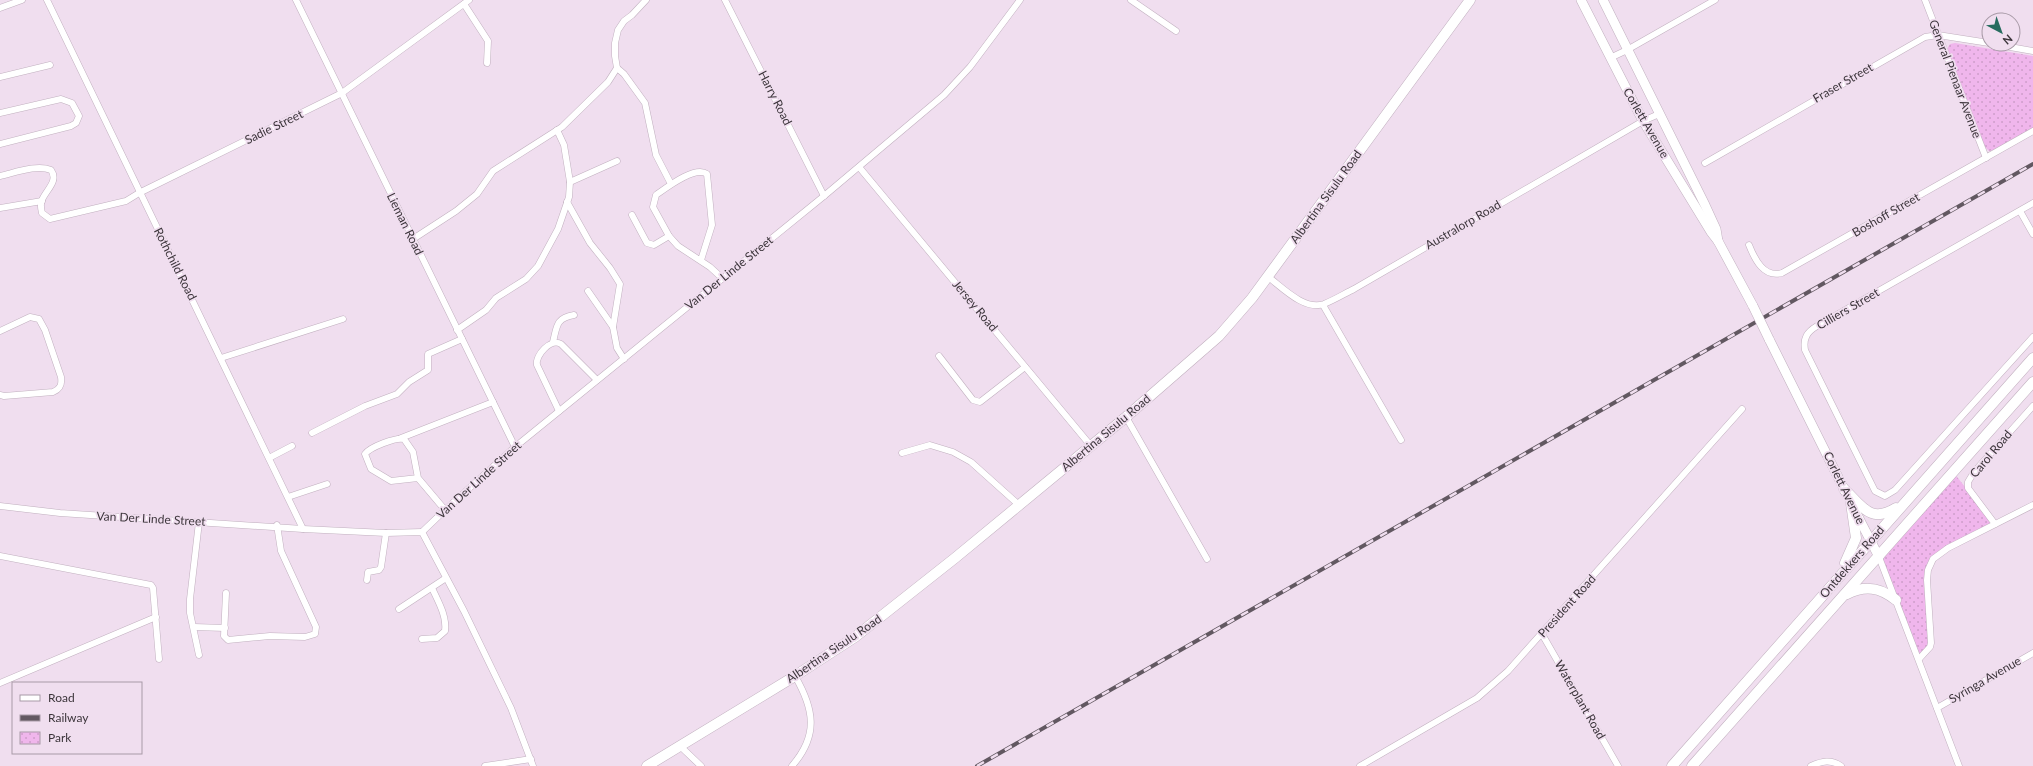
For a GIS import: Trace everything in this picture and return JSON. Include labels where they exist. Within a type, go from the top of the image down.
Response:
[{"type":"main road","name":"Albertina Sisulu Road","points":[[647,766],[796,676],[856,637],[1126,417],[1219,336],[1252,298],[1470,0]]},
{"type":"main road","name":"Ontdekkers Road","points":[[1672,766],[2033,358]]},
{"type":"main road","name":"Ontdekkers Road","points":[[1692,766],[2033,382]]},
{"type":"main road","points":[[1844,488],[1866,510],[1876,515],[1887,514],[1903,504]]},
{"type":"main road","points":[[1837,579],[1852,550],[1856,538],[1851,503]]},
{"type":"main road","points":[[1844,596],[1855,590],[1872,588],[1884,591],[1896,600]]},
{"type":"street","points":[[0,8],[22,0]]},
{"type":"street","name":"Rothchild Road","points":[[47,0],[139,193],[304,528]]},
{"type":"street","name":"Lieman Road","points":[[296,0],[515,447]]},
{"type":"street","points":[[413,239],[456,211],[473,197],[492,172],[562,126],[608,82],[617,68],[615,43],[618,30],[624,21],[646,0]]},
{"type":"street","name":"Harry Road","points":[[725,0],[824,196]]},
{"type":"street","name":"Van Der Linde Street","points":[[0,506],[60,513],[199,522],[277,525],[386,533],[422,532],[515,447],[824,196],[957,82],[992,40],[1020,0]]},
{"type":"street","points":[[1131,0],[1176,32]]},
{"type":"street","name":"Corlett Avenue","points":[[1581,0],[1643,121],[1710,232],[1718,241],[1753,306],[1870,541],[1879,556],[1959,766]]},
{"type":"street","name":"Corlett Avenue","points":[[1603,0],[1716,229],[1718,241]]},
{"type":"street","points":[[1610,58],[1627,50],[1715,0]]},
{"type":"street","name":"General Pienaar Avenue","points":[[1925,0],[1986,158]]},
{"type":"street","points":[[466,2],[488,41],[487,63]]},
{"type":"street","name":"Sadie Street","points":[[42,201],[42,213],[45,217],[50,219],[126,201],[139,193],[342,93],[466,2]]},
{"type":"street","name":"Fraser Street","points":[[1705,163],[1918,40],[1932,35],[1938,35],[1981,42]]},
{"type":"street","points":[[2021,49],[2033,51]]},
{"type":"street","points":[[0,77],[50,65]]},
{"type":"street","points":[[617,68],[624,74],[645,103],[656,155],[671,184]]},
{"type":"street","points":[[0,112],[61,99],[72,103],[79,116],[76,123],[71,126],[0,144]]},
{"type":"street","name":"Australorp Road","points":[[1323,304],[1361,285],[1643,121],[1660,114]]},
{"type":"street","points":[[457,330],[486,310],[496,298],[526,279],[538,266],[558,229],[567,202],[570,182],[564,145],[557,130]]},
{"type":"street","name":"Boshoff Street","points":[[1749,245],[1766,272],[1774,275],[1782,274],[2033,131]]},
{"type":"street","points":[[570,182],[617,162]]},
{"type":"street","name":"Jersey Road","points":[[859,167],[1091,446]]},
{"type":"street","points":[[0,176],[36,169],[51,170],[54,175],[53,181],[42,201],[0,208]]},
{"type":"street","points":[[701,260],[712,225],[708,198],[708,178],[704,172],[696,172],[671,184],[656,195],[652,204],[669,236],[678,246],[701,260],[722,278]]},
{"type":"street","points":[[567,202],[590,243],[607,263],[620,284],[613,327],[617,348],[624,359]]},
{"type":"street","name":"Cilliers Street","points":[[2033,203],[1817,326],[1805,337],[1804,342],[1805,350],[1875,491],[1882,495],[1888,496],[2033,337]]},
{"type":"street","points":[[2020,211],[2033,234]]},
{"type":"street","points":[[632,215],[644,240],[650,244],[654,245],[669,236]]},
{"type":"street","points":[[1267,276],[1303,302],[1310,304],[1323,304],[1401,440]]},
{"type":"street","points":[[588,291],[613,327]]},
{"type":"street","points":[[560,411],[537,365],[536,359],[539,354],[553,342],[560,321],[564,317],[574,314]]},
{"type":"street","points":[[0,332],[30,318],[38,319],[44,330],[62,384],[60,388],[53,392],[4,396],[0,394]]},
{"type":"street","points":[[221,358],[343,319]]},
{"type":"street","points":[[312,433],[365,406],[397,394],[409,382],[428,370],[428,354],[462,339]]},
{"type":"street","points":[[553,342],[561,344],[597,380]]},
{"type":"street","points":[[939,356],[972,400],[980,402],[1025,367]]},
{"type":"street","points":[[418,478],[391,481],[371,468],[365,454],[370,449],[394,438],[402,438],[493,402]]},
{"type":"street","name":"Carol Road","points":[[1995,524],[1969,492],[1968,482],[1974,472],[2033,406]]},
{"type":"street","name":"President Road","points":[[1360,766],[1477,698],[1508,671],[1742,409]]},
{"type":"street","points":[[1126,417],[1207,559]]},
{"type":"street","points":[[402,438],[410,446],[418,478],[445,510]]},
{"type":"street","points":[[902,453],[930,445],[952,452],[971,462],[1019,505]]},
{"type":"street","points":[[269,458],[292,446]]},
{"type":"street","points":[[288,497],[327,484]]},
{"type":"street","points":[[1918,659],[1930,647],[1932,639],[1927,580],[1930,564],[1935,556],[2033,505]]},
{"type":"street","points":[[199,522],[190,599],[190,614],[199,655]]},
{"type":"street","points":[[226,593],[224,636],[228,640],[270,636],[305,637],[316,632],[316,626],[281,551],[277,525]]},
{"type":"street","points":[[422,532],[511,708],[532,763],[485,766]]},
{"type":"street","points":[[367,580],[368,572],[379,570],[382,567],[386,533]]},
{"type":"street","points":[[0,556],[147,583],[153,588],[159,659]]},
{"type":"street","points":[[399,609],[446,578]]},
{"type":"street","points":[[422,640],[437,638],[445,631],[443,612],[432,588]]},
{"type":"street","points":[[0,683],[156,617]]},
{"type":"street","points":[[194,627],[225,628]]},
{"type":"street","name":"Waterplant Road","points":[[1542,634],[1618,766]]},
{"type":"street","name":"Syringa Avenue","points":[[1937,708],[2033,653]]},
{"type":"street","points":[[792,766],[800,757],[808,740],[812,718],[808,697],[796,676]]},
{"type":"street","points":[[680,746],[701,766]]},
{"type":"street","points":[[1812,766],[1823,761],[1841,766]]},
{"type":"green space","points":[[1955,43],[1981,47],[1981,52],[2009,52],[2033,56],[2033,128],[1995,150],[1989,151],[1984,146],[1947,49],[1950,44]]},
{"type":"green space","points":[[1953,472],[1995,524],[1939,553],[1928,570],[1932,639],[1919,659],[1879,557]]},
{"type":"railway","points":[[977,766],[2033,164]]}]
